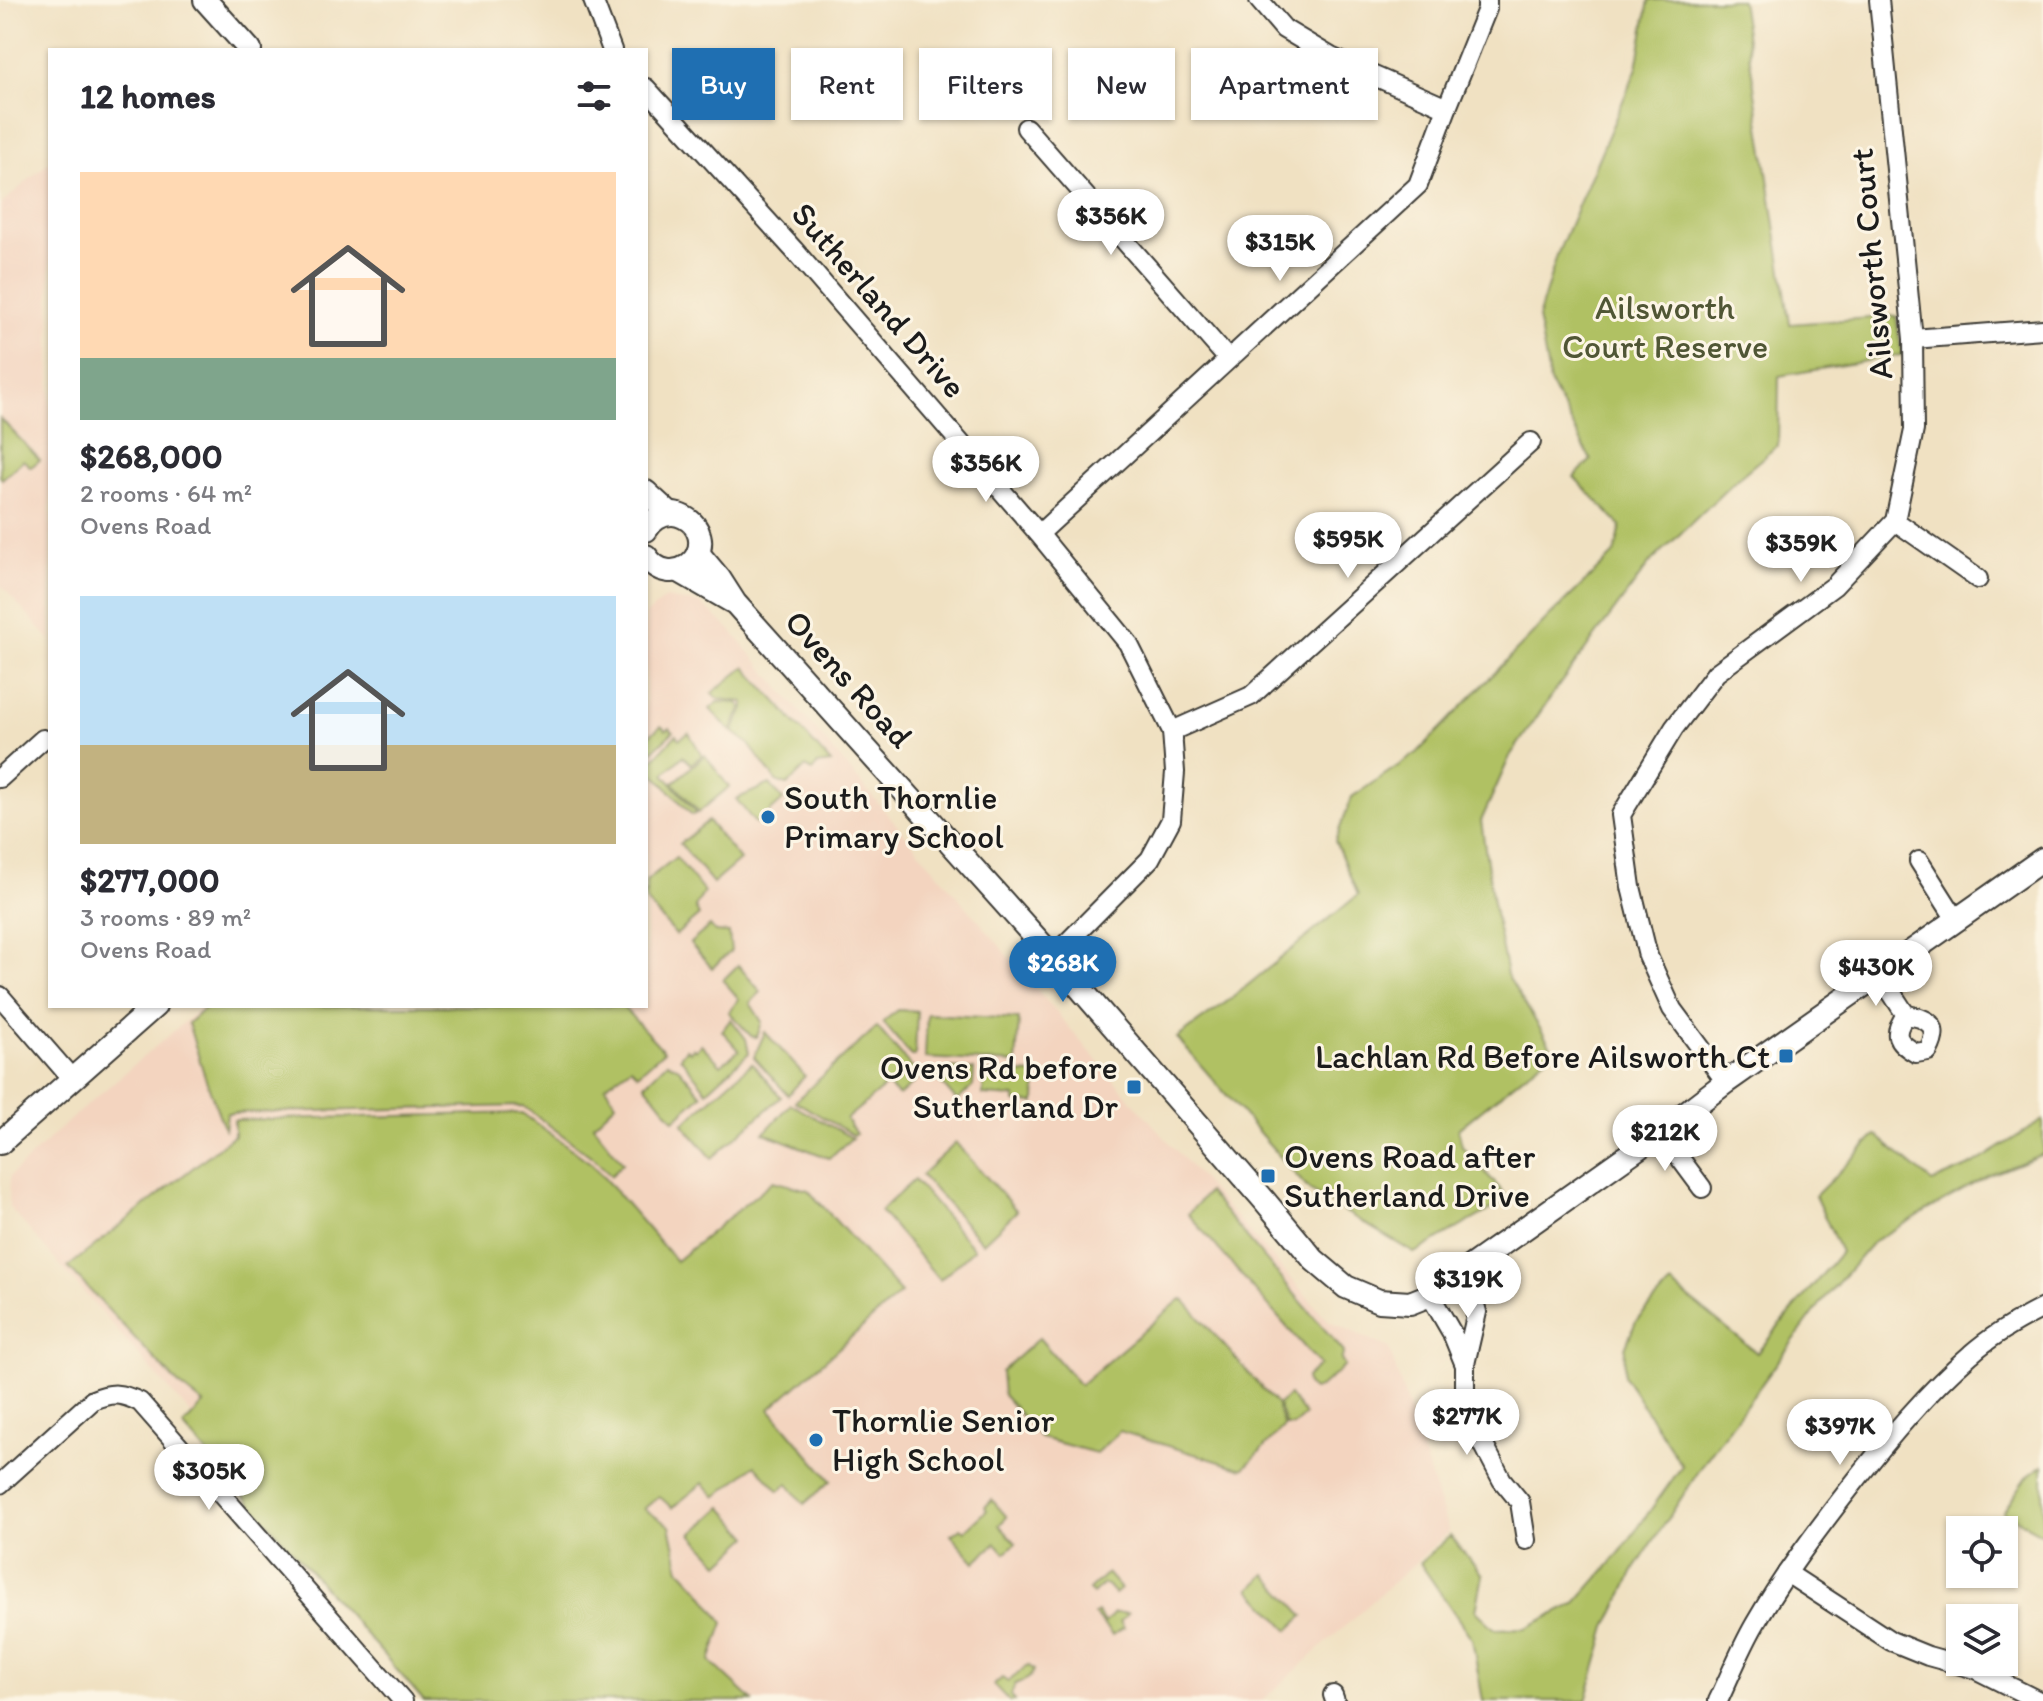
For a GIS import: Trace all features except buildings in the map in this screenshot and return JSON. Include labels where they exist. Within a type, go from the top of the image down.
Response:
[{"type":"street","points":[[205,0],[248,48]]},
{"type":"street","points":[[593,0],[611,48]]},
{"type":"street","points":[[1259,0],[1284,29],[1331,57],[1447,108]]},
{"type":"street","points":[[1039,534],[1418,185],[1487,9],[1487,0]]},
{"type":"street","name":"Ailsworth Court","points":[[1879,0],[1913,339],[1914,430],[1895,521]]},
{"type":"street","name":"Sutherland Drive","points":[[648,90],[794,250],[1039,534],[1128,643],[1172,731],[1175,772],[1171,820],[1150,859],[1053,957]]},
{"type":"street","points":[[1026,128],[1228,359]]},
{"type":"street","points":[[1913,339],[2043,329]]},
{"type":"street","points":[[1172,731],[1251,696],[1531,442]]},
{"type":"street","name":"Ovens Road","points":[[648,494],[670,514],[688,519],[699,534],[698,553],[694,561],[658,568]]},
{"type":"street","points":[[648,528],[655,519],[670,514]]},
{"type":"street","points":[[1726,1082],[1672,1009],[1648,956],[1631,887],[1621,815],[1674,728],[1716,673],[1834,586],[1895,521],[1978,579]]},
{"type":"street","name":"Ovens Road","points":[[698,553],[735,603],[1053,957],[1314,1260],[1346,1287],[1379,1301],[1410,1303],[1430,1295]]},
{"type":"street","name":"Ovens Road","points":[[658,568],[735,603]]},
{"type":"street","points":[[0,778],[43,739]]},
{"type":"street","points":[[1465,1365],[1452,1333],[1430,1295],[2043,859]]},
{"type":"street","points":[[1919,861],[1957,921]]},
{"type":"street","points":[[1876,978],[1891,992],[1906,1015]]},
{"type":"street","points":[[0,996],[73,1080]]},
{"type":"street","points":[[0,1143],[153,1008]]},
{"type":"street","points":[[1658,1134],[1702,1188]]},
{"type":"street","points":[[1465,1270],[1477,1312],[1465,1365],[1465,1395],[1479,1436],[1502,1480],[1520,1502],[1526,1540]]},
{"type":"street","points":[[1718,1701],[1754,1626],[1787,1573],[1881,1448],[1929,1394],[1973,1352],[2043,1308]]},
{"type":"street","points":[[0,1484],[93,1400],[108,1393],[126,1395],[140,1402],[403,1701]]},
{"type":"street","points":[[1787,1573],[1891,1641],[1928,1656],[1975,1669],[2039,1701]]},
{"type":"shaded area","points":[[48,163],[48,638],[0,584],[0,205]]},
{"type":"shaded area","name":"Thornlie Senior High School","points":[[665,598],[701,604],[728,627],[1132,1101],[1329,1321],[1389,1348],[1449,1532],[1262,1701],[442,1701],[9,1207],[10,1176],[73,1117],[201,1008],[648,1008],[648,613]]},
{"type":"green space","name":"Ailsworth Court Reserve","points":[[1649,0],[1741,0],[1790,324],[1896,316],[1902,355],[1779,376],[1778,445],[1736,480],[1649,564],[1510,756],[1481,821],[1493,903],[1507,975],[1554,1051],[1458,1129],[1462,1146],[1509,1199],[1414,1253],[1309,1190],[1177,1038],[1232,998],[1358,895],[1335,841],[1352,797],[1417,753],[1615,553],[1621,526],[1574,477],[1591,460],[1550,383],[1538,318],[1557,255],[1637,68]]},
{"type":"green space","points":[[0,418],[40,460],[31,467],[23,460],[2,479],[0,476]]},
{"type":"green space","points":[[745,667],[831,763],[817,765],[812,771],[806,767],[787,785],[776,781],[748,743],[733,732],[744,702],[719,699],[712,693]]},
{"type":"green space","points":[[718,702],[738,703],[742,707],[731,731],[710,709]]},
{"type":"green space","points":[[661,726],[673,732],[648,755],[648,736]]},
{"type":"green space","points":[[689,733],[702,755],[691,764],[683,756],[664,774],[697,813],[692,815],[648,767],[676,735],[679,739]]},
{"type":"green space","points":[[705,755],[729,787],[699,812],[673,783]]},
{"type":"green space","points":[[770,784],[783,800],[756,824],[736,799]]},
{"type":"green space","points":[[708,821],[740,860],[713,883],[680,844]]},
{"type":"green space","points":[[676,857],[704,892],[695,907],[699,915],[676,935],[648,903],[648,879]]},
{"type":"green space","points":[[710,926],[715,932],[729,933],[731,951],[712,968],[690,943]]},
{"type":"green space","points":[[738,965],[761,992],[750,1003],[762,1022],[757,1037],[751,1036],[729,1012],[739,999],[723,980]]},
{"type":"green space","points":[[205,1008],[624,1008],[664,1051],[638,1074],[631,1067],[605,1086],[616,1103],[593,1125],[623,1163],[611,1176],[596,1160],[523,1106],[227,1113],[225,1131],[188,1023]]},
{"type":"green space","points":[[897,1010],[917,1011],[915,1056],[911,1056],[883,1022]]},
{"type":"green space","points":[[927,1014],[1019,1019],[1016,1063],[925,1058]]},
{"type":"green space","points":[[731,1019],[746,1039],[749,1053],[707,1091],[680,1057],[686,1049],[690,1052],[693,1048],[696,1050],[701,1044],[721,1065],[739,1050],[722,1031]]},
{"type":"green space","points":[[877,1027],[920,1077],[899,1096],[887,1085],[846,1119],[856,1134],[853,1135],[795,1101]]},
{"type":"green space","points":[[765,1032],[805,1076],[788,1095],[754,1057]]},
{"type":"green space","points":[[667,1062],[679,1068],[702,1095],[674,1120],[645,1084]]},
{"type":"green space","points":[[752,1063],[781,1097],[712,1158],[683,1124]]},
{"type":"green space","points":[[947,1068],[974,1070],[973,1086],[957,1101],[937,1078]]},
{"type":"green space","points":[[984,1072],[1036,1074],[1035,1103],[1015,1102],[1015,1097],[983,1095]]},
{"type":"green space","points":[[791,1104],[852,1138],[829,1158],[764,1133]]},
{"type":"green space","points":[[522,1113],[592,1164],[676,1261],[773,1181],[808,1190],[901,1293],[770,1409],[831,1481],[804,1504],[788,1484],[779,1491],[755,1465],[716,1497],[703,1483],[672,1508],[659,1496],[644,1509],[670,1526],[680,1569],[724,1623],[710,1661],[753,1701],[424,1701],[183,1426],[204,1404],[178,1384],[68,1267],[234,1135],[234,1120]]},
{"type":"green space","points":[[2043,1120],[2043,1154],[1988,1176],[1874,1241],[1824,1299],[1708,1457],[1635,1569],[1607,1627],[1586,1701],[1483,1701],[1472,1639],[1420,1563],[1450,1536],[1483,1575],[1476,1611],[1495,1629],[1526,1628],[1575,1604],[1619,1554],[1682,1466],[1624,1376],[1625,1348],[1636,1321],[1671,1284],[1757,1353],[1841,1252],[1815,1196],[1876,1135],[1932,1182],[1972,1165]]},
{"type":"green space","points":[[956,1143],[1017,1211],[983,1243],[921,1175]]},
{"type":"green space","points":[[914,1180],[974,1249],[940,1280],[880,1211]]},
{"type":"green space","points":[[1208,1192],[1344,1352],[1341,1360],[1345,1366],[1319,1388],[1313,1390],[1307,1385],[1306,1378],[1320,1365],[1188,1214]]},
{"type":"green space","points":[[1181,1299],[1276,1404],[1284,1427],[1243,1469],[1120,1431],[1096,1453],[1041,1438],[1003,1395],[1001,1372],[1039,1338],[1080,1385]]},
{"type":"green space","points":[[1289,1395],[1305,1415],[1293,1426],[1286,1426],[1278,1404]]},
{"type":"green space","points":[[2043,1465],[2043,1534],[2018,1520],[2018,1516],[2003,1512],[2027,1477]]},
{"type":"green space","points":[[992,1500],[1007,1517],[999,1525],[1016,1543],[1005,1553],[996,1543],[975,1562],[951,1535],[961,1528],[965,1531],[987,1510],[985,1507]]},
{"type":"green space","points":[[722,1507],[749,1537],[720,1564],[692,1534]]},
{"type":"green space","points":[[1107,1573],[1121,1589],[1115,1594],[1103,1584],[1093,1594],[1089,1590]]},
{"type":"green space","points":[[1266,1574],[1304,1616],[1289,1630],[1250,1589]]},
{"type":"green space","points":[[1097,1612],[1105,1623],[1114,1613],[1128,1613],[1120,1622],[1124,1628],[1112,1635],[1094,1614]]},
{"type":"green space","points":[[1028,1665],[1034,1670],[1032,1674],[1015,1684],[1011,1695],[1015,1701],[1009,1701],[994,1685],[1002,1678],[1008,1682]]},
{"type":"place","name":"South Thornlie Primary School","points":[[768,817]]},
{"type":"place","name":"Lachlan Rd Before Ailsworth Ct","points":[[1786,1056]]},
{"type":"place","name":"Ovens Rd before Sutherland Dr","points":[[1134,1087]]},
{"type":"place","name":"Ovens Road after Sutherland Drive","points":[[1268,1176]]},
{"type":"place","name":"Thornlie Senior High School","points":[[816,1440]]}]
